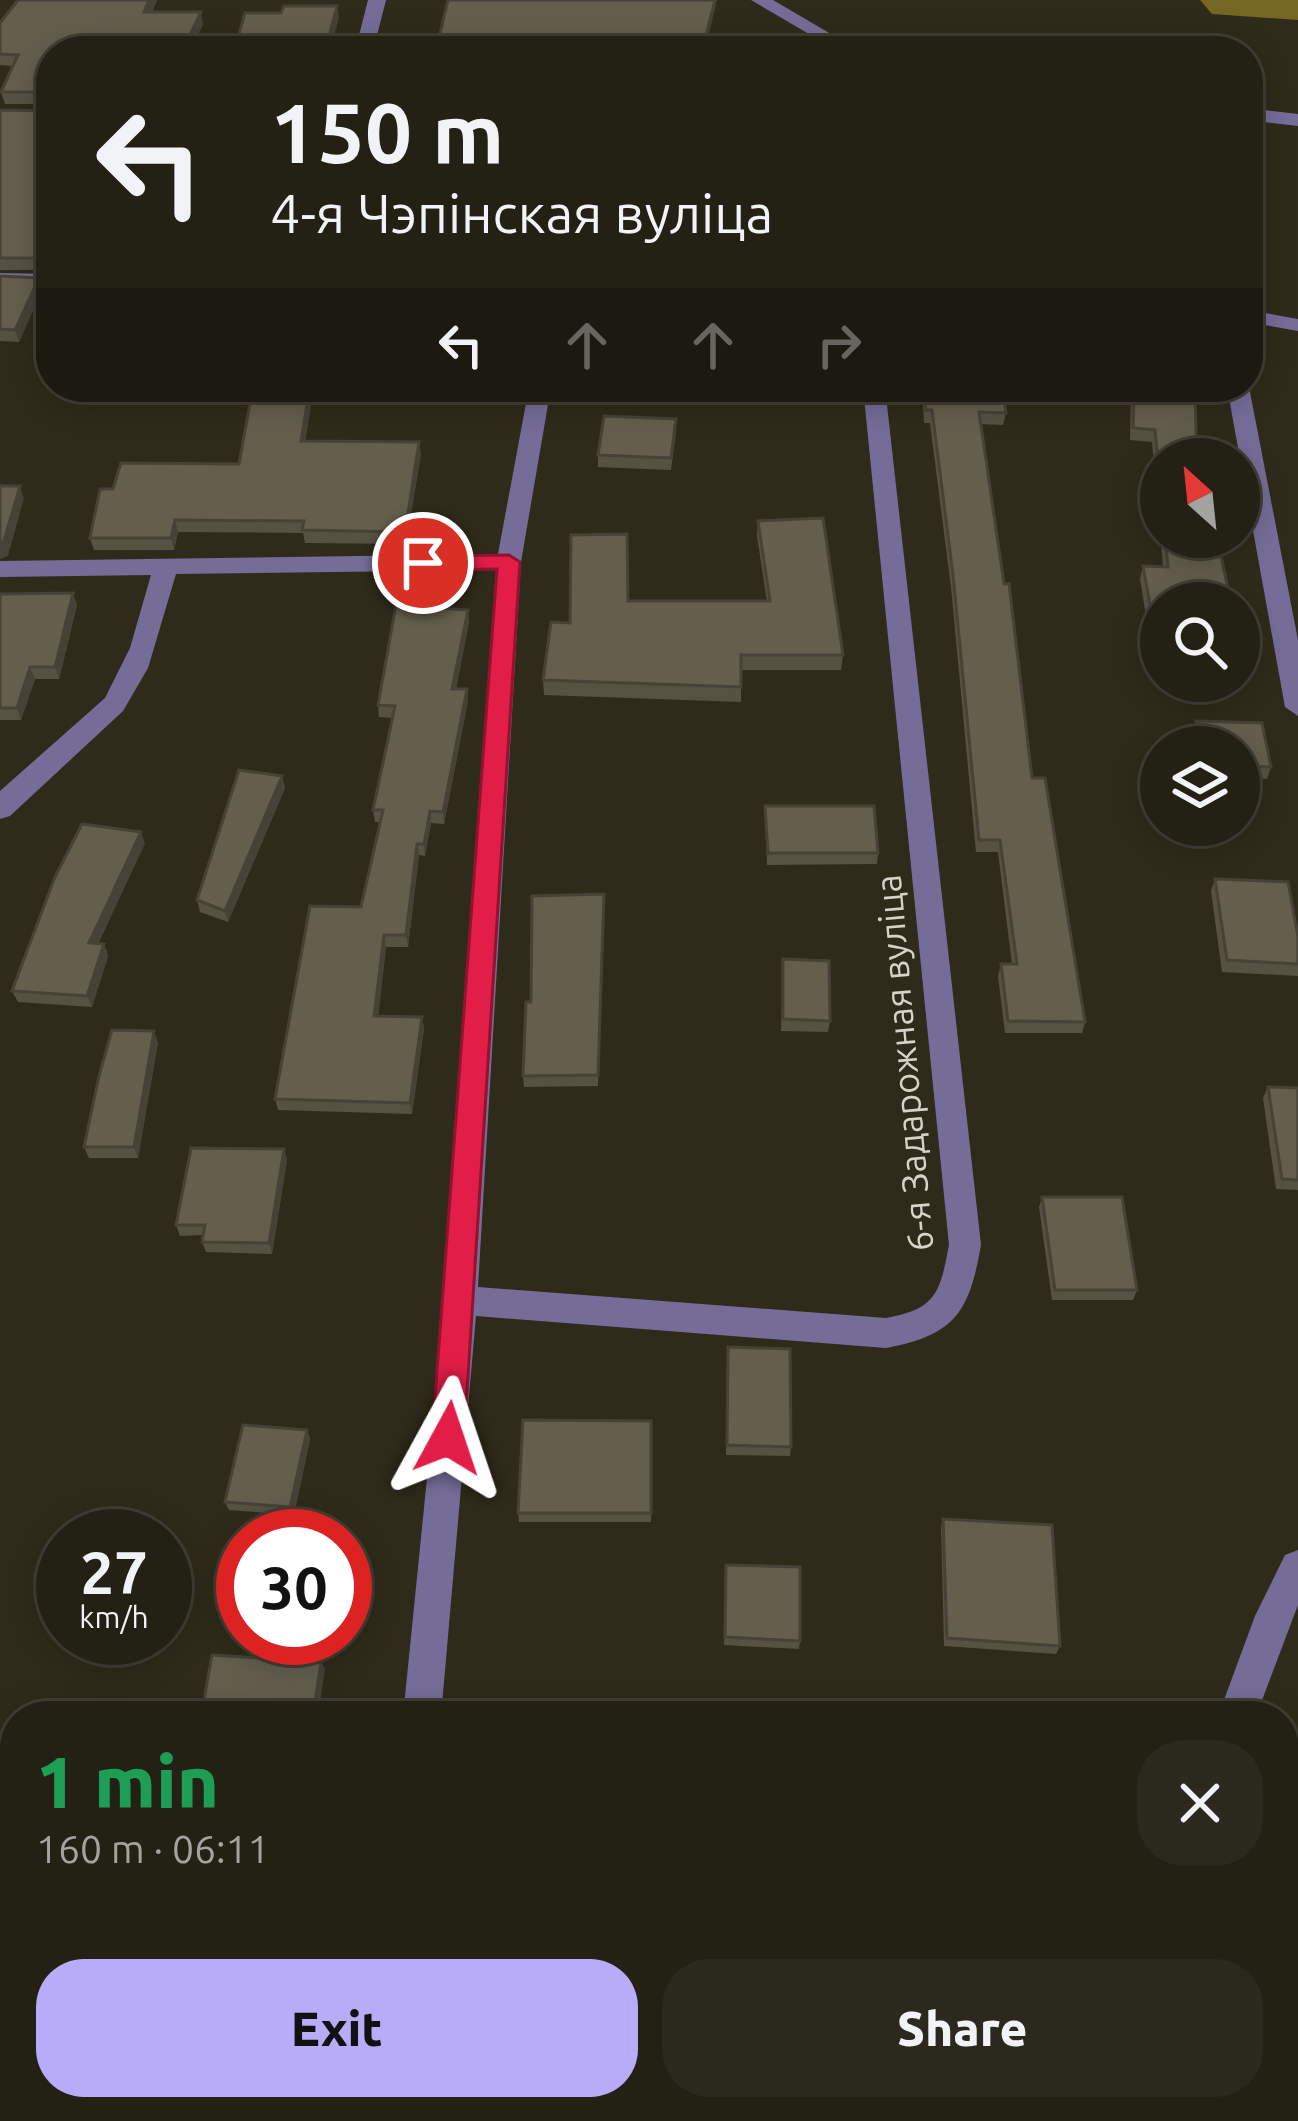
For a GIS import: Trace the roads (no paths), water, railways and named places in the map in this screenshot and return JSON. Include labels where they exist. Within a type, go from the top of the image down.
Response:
[{"type":"street","points":[[368,36],[377,0]]},
{"type":"street","points":[[760,0],[824,36]]},
{"type":"street","points":[[1263,116],[1298,120]]},
{"type":"street","points":[[0,279],[36,280]]},
{"type":"street","points":[[1263,319],[1298,325]]},
{"type":"street","points":[[423,1701],[460,1300],[509,562],[537,402]]},
{"type":"street","name":"6-я Задарожная вуліца","points":[[460,1300],[886,1333],[925,1328],[957,1293],[965,1245],[876,402]]},
{"type":"street","points":[[1241,402],[1298,707]]},
{"type":"street","points":[[0,569],[509,562]]},
{"type":"street","points":[[0,809],[15,790],[100,721],[132,680],[166,566]]},
{"type":"street","points":[[1242,1701],[1273,1616],[1298,1567]]}]
